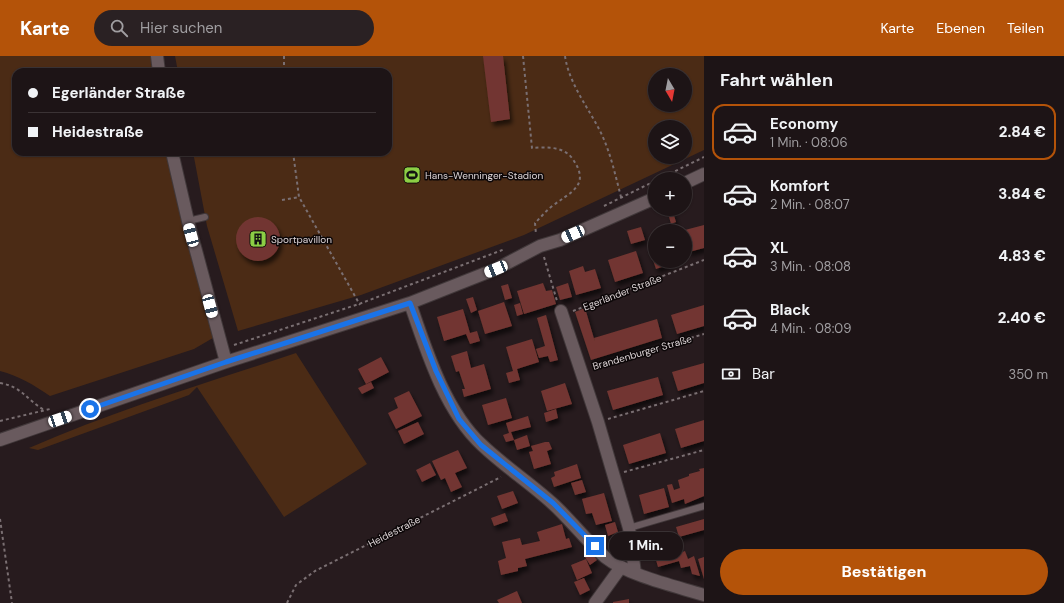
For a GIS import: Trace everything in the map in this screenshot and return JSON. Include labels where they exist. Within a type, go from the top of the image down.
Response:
[{"type":"street","points":[[157,56],[158,68]]},
{"type":"street","points":[[173,156],[188,221],[226,362]]},
{"type":"street","points":[[692,180],[704,174]]},
{"type":"street","points":[[0,440],[226,362],[410,303],[496,269],[538,242],[560,240],[648,201]]},
{"type":"street","points":[[410,303],[436,371],[459,419],[481,445],[553,503],[605,557],[621,567],[635,573],[704,595]]},
{"type":"street","name":"Brandenburger Straße","points":[[561,313],[598,422],[629,528],[635,573]]},
{"type":"street","points":[[595,603],[621,567]]},
{"type":"lane","points":[[188,221],[206,217]]},
{"type":"lane","points":[[629,528],[704,506]]},
{"type":"path","points":[[284,56],[284,68]]},
{"type":"path","points":[[522,56],[532,148],[550,146],[570,156],[580,170],[579,182],[572,194],[550,208],[535,223],[538,242],[561,313]]},
{"type":"path","points":[[565,56],[566,64],[582,98],[600,130],[611,159],[622,198]]},
{"type":"path","points":[[294,156],[300,197],[359,304],[369,316]]},
{"type":"path","points":[[674,172],[704,157]]},
{"type":"path","points":[[600,208],[648,185]]},
{"type":"path","points":[[282,200],[300,197]]},
{"type":"path","points":[[222,349],[359,304],[507,249]]},
{"type":"path","name":"Egerländer Straße","points":[[561,313],[704,260]]},
{"type":"path","name":"Brandenburger Straße","points":[[580,370],[704,334]]},
{"type":"path","points":[[0,383],[12,386],[44,410]]},
{"type":"path","points":[[598,422],[704,391]]},
{"type":"path","points":[[614,476],[704,450]]},
{"type":"path","name":"Heidestraße","points":[[287,603],[296,585],[315,571],[513,472]]},
{"type":"path","points":[[0,519],[12,603]]},
{"type":"shaded area","points":[[0,56],[157,56],[158,68],[12,68],[12,156],[173,156],[218,335],[194,349],[50,396],[14,375],[0,371]]},
{"type":"shaded area","points":[[175,56],[704,56],[704,150],[692,156],[692,120],[648,120],[648,164],[674,164],[657,172],[648,172],[648,176],[524,235],[361,295],[238,331],[207,226],[194,156],[392,156],[392,68],[177,68]]},
{"type":"shaded area","points":[[296,353],[367,464],[284,517],[197,387],[189,395],[38,450],[29,448],[128,409]]},
{"type":"building","points":[[483,56],[503,56],[510,119],[491,122]]},
{"type":"building","points":[[669,216],[674,216],[676,222],[671,224]]},
{"type":"building","name":"Sportpavillon","points":[[254,217],[262,217],[267,218],[274,223],[279,230],[279,248],[274,255],[267,260],[254,261],[246,258],[239,251],[236,243],[236,235],[239,227],[246,220]]},
{"type":"building","points":[[704,225],[704,248],[692,251],[692,228]]},
{"type":"building","points":[[641,227],[645,240],[631,244],[627,231]]},
{"type":"building","points":[[636,251],[643,273],[615,282],[608,260]]},
{"type":"building","points":[[583,266],[585,272],[595,269],[601,288],[576,295],[569,271]]},
{"type":"building","points":[[543,283],[546,291],[552,290],[556,304],[524,314],[517,291]]},
{"type":"building","points":[[568,283],[572,297],[560,300],[556,287]]},
{"type":"building","points":[[508,284],[512,298],[505,300],[501,286]]},
{"type":"building","points":[[473,297],[477,310],[471,313],[466,299]]},
{"type":"building","points":[[504,302],[512,326],[485,334],[478,311]]},
{"type":"building","points":[[520,303],[523,314],[517,316],[514,305]]},
{"type":"building","points":[[704,305],[704,326],[677,334],[671,315]]},
{"type":"building","points":[[585,308],[595,342],[594,338],[657,319],[662,338],[591,360],[575,312]]},
{"type":"building","points":[[463,309],[470,333],[477,331],[480,341],[470,344],[466,334],[444,341],[437,317]]},
{"type":"building","points":[[546,315],[558,360],[550,362],[548,356],[539,358],[536,349],[545,346],[537,318]]},
{"type":"building","points":[[532,339],[539,362],[517,369],[520,380],[509,383],[506,373],[513,371],[506,347]]},
{"type":"building","points":[[467,351],[471,368],[484,364],[491,389],[464,397],[462,389],[465,389],[459,371],[456,372],[451,356]]},
{"type":"building","points":[[381,357],[389,372],[366,384],[358,369]]},
{"type":"building","points":[[704,363],[704,383],[678,391],[672,372]]},
{"type":"building","points":[[658,377],[663,395],[613,410],[607,391]]},
{"type":"building","points":[[371,382],[374,388],[362,394],[358,388]]},
{"type":"building","points":[[565,383],[572,404],[547,411],[541,391]]},
{"type":"building","points":[[409,391],[422,416],[396,429],[388,413],[398,408],[394,398]]},
{"type":"building","points":[[506,398],[512,418],[488,425],[482,405]]},
{"type":"building","points":[[556,409],[558,418],[546,422],[544,413]]},
{"type":"building","points":[[528,416],[531,427],[511,432],[514,440],[506,442],[503,435],[509,433],[506,423]]},
{"type":"building","points":[[704,420],[704,441],[681,448],[675,429]]},
{"type":"building","points":[[418,422],[424,434],[404,444],[398,431]]},
{"type":"building","points":[[660,433],[666,453],[629,464],[623,445]]},
{"type":"building","points":[[527,435],[530,446],[517,450],[514,440]]},
{"type":"building","points":[[549,442],[552,449],[547,451],[551,464],[534,469],[529,452],[533,451],[531,446]]},
{"type":"building","points":[[458,450],[467,468],[455,473],[462,487],[451,492],[445,478],[441,480],[432,461]]},
{"type":"building","points":[[430,463],[436,475],[422,482],[416,470]]},
{"type":"building","points":[[577,464],[581,478],[554,487],[551,478],[555,476],[554,472]]},
{"type":"building","points":[[704,468],[704,496],[685,504],[684,499],[672,503],[667,485],[672,484],[674,490],[680,488],[678,480]]},
{"type":"building","points":[[582,480],[586,492],[575,495],[571,483]]},
{"type":"building","points":[[664,488],[669,507],[644,514],[639,495]]},
{"type":"building","points":[[513,491],[518,503],[502,509],[497,496]]},
{"type":"building","points":[[604,493],[612,521],[596,525],[592,513],[586,514],[582,499]]},
{"type":"building","points":[[505,513],[508,521],[494,526],[491,518]]},
{"type":"building","points":[[704,519],[704,530],[679,537],[676,527]]},
{"type":"building","points":[[615,522],[618,532],[608,536],[605,525]]},
{"type":"building","points":[[562,524],[566,539],[569,538],[572,547],[525,559],[527,566],[518,568],[518,571],[501,575],[498,561],[506,558],[502,542],[520,538],[522,545],[540,541],[537,532]]},
{"type":"building","points":[[669,538],[670,542],[673,541],[677,554],[685,551],[688,559],[694,556],[700,576],[692,574],[690,566],[681,568],[679,561],[658,567],[651,543]]},
{"type":"building","points":[[591,552],[597,560],[590,565],[585,557]]},
{"type":"building","points":[[704,557],[704,579],[698,559]]},
{"type":"building","points":[[586,559],[592,573],[577,580],[571,565]]},
{"type":"building","points":[[584,578],[590,590],[580,595],[574,582]]},
{"type":"building","points":[[517,591],[522,603],[499,603],[497,600]]},
{"type":"building","points":[[629,599],[629,603],[613,603],[613,602]]},
{"type":"place","name":"Hans-Wenninger-Stadion","points":[[412,175]]},
{"type":"place","name":"Sportpavillon","points":[[258,239]]},
{"type":"route","points":[[90,409],[226,362],[410,303],[436,371],[459,419],[481,445],[553,503],[595,546]]}]
